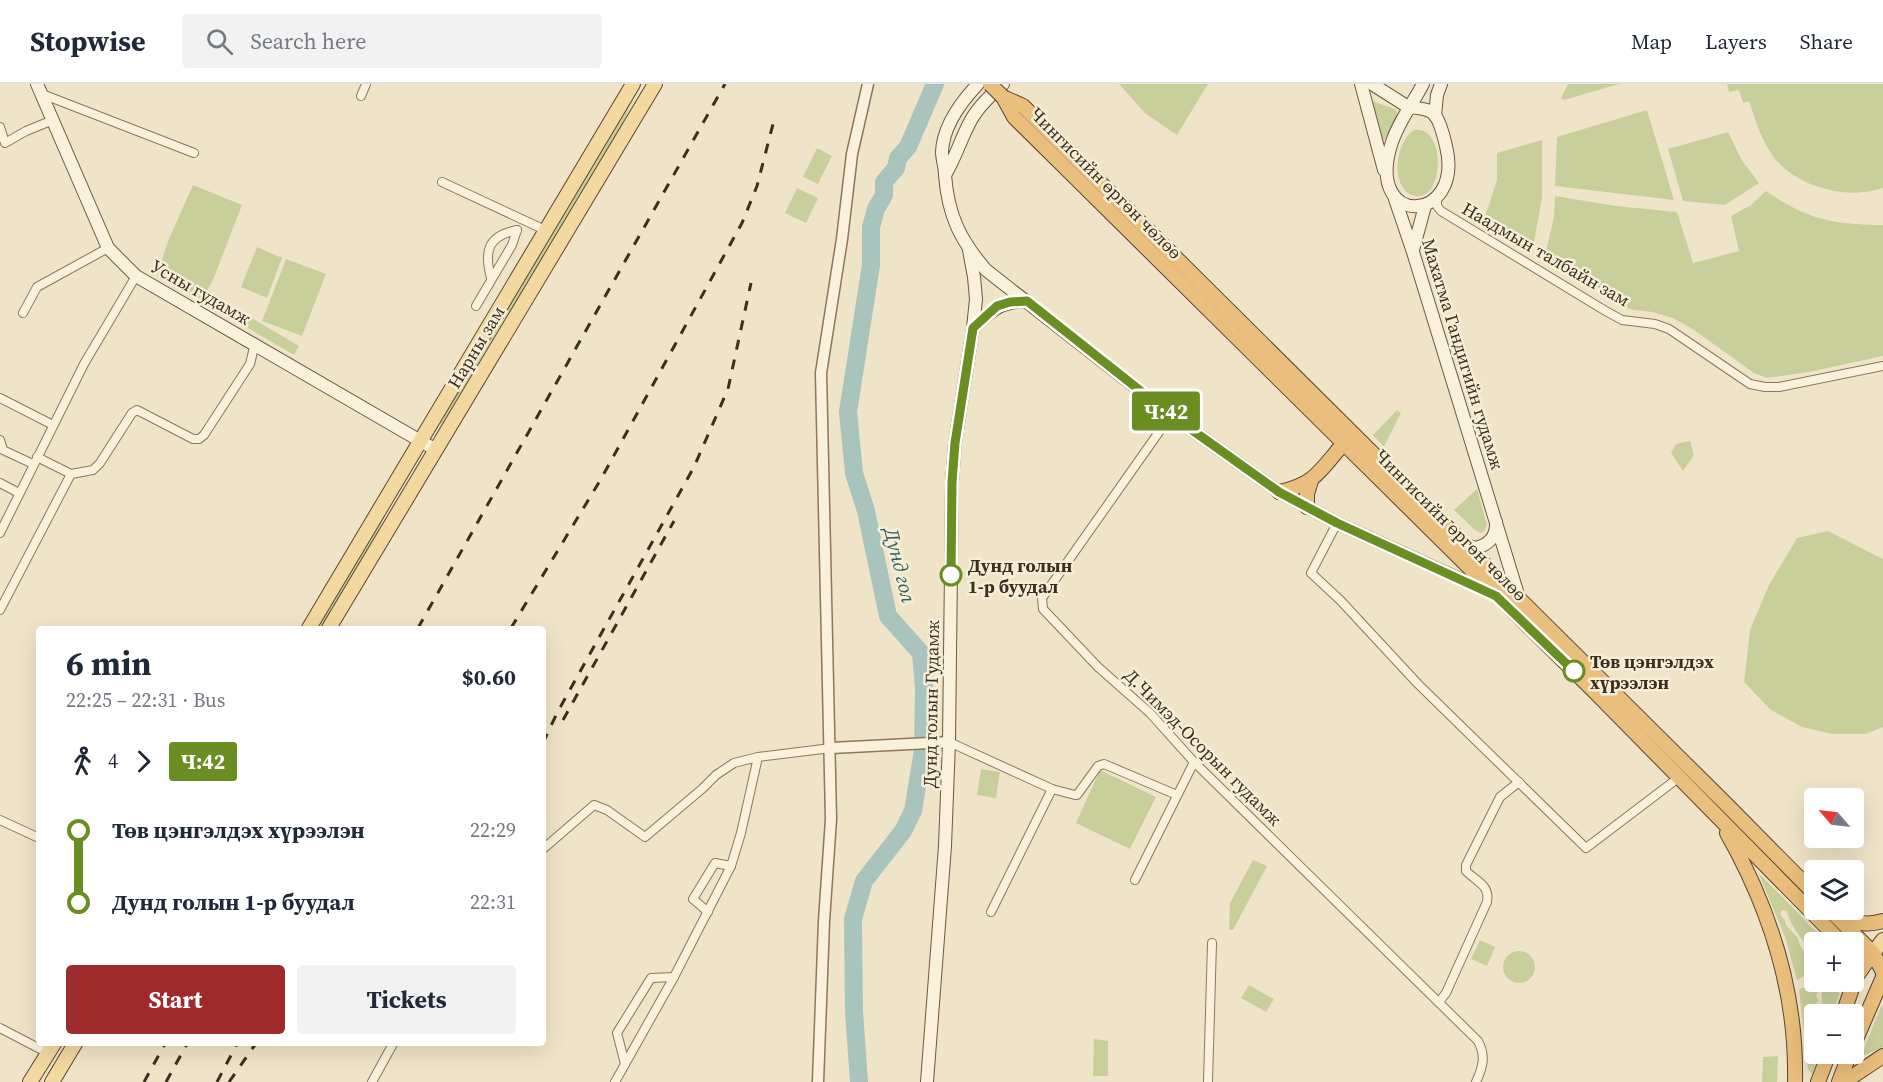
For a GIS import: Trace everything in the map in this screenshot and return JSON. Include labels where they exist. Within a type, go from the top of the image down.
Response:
[{"type":"highway","points":[[990,84],[1003,91]]},
{"type":"highway","name":"Чингисийн өргөн чөлөө","points":[[1003,91],[1014,117],[1679,776],[1831,932]]},
{"type":"highway","name":"Чингисийн өргөн чөлөө","points":[[1003,91],[1023,106],[1804,883]]},
{"type":"highway","points":[[1307,507],[1307,494],[1311,481],[1343,444]]},
{"type":"highway","points":[[1279,492],[1294,489],[1311,481]]},
{"type":"highway","points":[[1717,816],[1748,874],[1777,947],[1789,1001],[1795,1082]]},
{"type":"highway","points":[[1840,920],[1873,953],[1883,974],[1864,1020]]},
{"type":"highway","points":[[1849,920],[1871,925],[1883,921]]},
{"type":"highway","points":[[1864,958],[1873,953]]},
{"type":"highway","points":[[1864,963],[1883,974]]},
{"type":"highway","points":[[1844,1082],[1883,1056]]},
{"type":"highway","points":[[1818,1082],[1825,1064]]},
{"type":"highway","points":[[1839,1082],[1846,1064]]},
{"type":"main road","name":"Нарны зам","points":[[310,626],[633,84]]},
{"type":"main road","name":"Нарны зам","points":[[330,626],[655,84]]},
{"type":"main road","points":[[978,84],[963,99],[949,126],[942,152],[950,209],[969,250],[986,270],[1171,415],[1279,492],[1337,523],[1496,596]]},
{"type":"main road","points":[[1360,84],[1386,176],[1395,199],[1410,207],[1425,206]]},
{"type":"main road","points":[[1372,84],[1410,108],[1423,109],[1435,116]]},
{"type":"main road","points":[[1386,176],[1392,142],[1403,115],[1410,108],[1423,84]]},
{"type":"main road","points":[[1413,252],[1425,206],[1437,196],[1446,178],[1448,163],[1446,147],[1435,116],[1441,84]]},
{"type":"main road","name":"Усны гудамж","points":[[39,89],[108,248],[136,276],[436,450]]},
{"type":"main road","points":[[945,175],[955,159],[971,120],[985,101],[1003,91]]},
{"type":"main road","name":"Махатма Гандигийн гудамж","points":[[1395,199],[1520,601]]},
{"type":"main road","name":"Дунд голын Гудамж","points":[[927,1082],[945,846],[949,742],[952,482],[958,414],[976,299],[969,250]]},
{"type":"main road","points":[[973,328],[997,306],[1010,302],[1027,301]]},
{"type":"main road","points":[[1464,544],[1475,548],[1487,543],[1494,535],[1496,521]]},
{"type":"main road","points":[[1873,953],[1883,940]]},
{"type":"main road","points":[[52,1082],[74,1046]]},
{"type":"main road","points":[[30,1082],[52,1048]]},
{"type":"street","points":[[361,96],[366,84]]},
{"type":"street","points":[[818,1082],[824,921],[831,823],[821,373],[842,238],[852,154],[868,84]]},
{"type":"street","points":[[39,89],[194,153]]},
{"type":"street","points":[[0,127],[4,143],[53,120]]},
{"type":"street","points":[[442,182],[545,230]]},
{"type":"street","name":"Наадмын талбайн зам","points":[[1437,196],[1437,206],[1441,211],[1604,310],[1622,320],[1655,324],[1669,329],[1750,384],[1779,387],[1883,366]]},
{"type":"street","points":[[476,306],[512,245],[517,230],[498,237],[489,246],[486,258],[491,278]]},
{"type":"street","points":[[23,313],[37,287],[108,248]]},
{"type":"street","points":[[0,533],[84,364],[136,276]]},
{"type":"street","points":[[0,440],[2,453],[35,461],[71,474],[93,471],[132,413],[137,410],[193,439],[199,439],[204,435],[250,364],[255,343]]},
{"type":"street","points":[[0,398],[53,425]]},
{"type":"street","name":"Д.Чимэд-Осорын гудамж","points":[[1171,415],[1042,598],[1043,609],[1098,667],[1150,714],[1194,762],[1478,1041],[1483,1063],[1476,1082]]},
{"type":"street","points":[[0,610],[71,474]]},
{"type":"street","points":[[0,483],[19,493]]},
{"type":"street","points":[[1337,523],[1311,573],[1340,600],[1418,684],[1586,848],[1679,776]]},
{"type":"street","points":[[546,846],[594,806],[607,810],[645,837],[716,775],[734,763],[758,757],[831,748],[949,742],[1052,789],[1077,795],[1098,766],[1104,764],[1178,795]]},
{"type":"street","points":[[615,1082],[674,977],[732,866],[758,757]]},
{"type":"street","points":[[1135,880],[1194,762]]},
{"type":"street","points":[[1438,1002],[1446,993],[1487,902],[1488,894],[1485,886],[1466,871],[1466,866],[1500,797],[1519,782]]},
{"type":"street","points":[[992,912],[1052,789]]},
{"type":"street","points":[[0,820],[36,837]]},
{"type":"street","points":[[708,912],[693,899],[715,862],[732,866]]},
{"type":"street","points":[[1208,1082],[1212,943]]},
{"type":"street","points":[[625,1064],[617,1033],[651,978],[674,977]]},
{"type":"street","points":[[0,1028],[36,1042]]},
{"type":"street","points":[[372,1082],[392,1046]]},
{"type":"green space","points":[[1119,84],[1208,84],[1177,135],[1146,114]]},
{"type":"green space","points":[[1568,84],[1619,84],[1564,100],[1561,98]]},
{"type":"green space","points":[[1727,84],[1883,84],[1883,188],[1855,193],[1841,192],[1811,184],[1786,170],[1767,147],[1749,101],[1743,103],[1739,90],[1729,92]]},
{"type":"green space","points":[[635,95],[622,125],[445,422],[440,425],[440,420]]},
{"type":"green space","points":[[1372,101],[1395,109],[1397,112],[1397,118],[1385,140],[1380,137]]},
{"type":"green space","points":[[1647,110],[1674,200],[1555,186],[1557,137]]},
{"type":"green space","points":[[1414,130],[1425,132],[1432,139],[1438,163],[1432,188],[1425,195],[1415,196],[1401,185],[1398,176],[1402,145]]},
{"type":"green space","points":[[1728,132],[1741,159],[1759,183],[1725,205],[1683,201],[1668,149]]},
{"type":"green space","points":[[1542,140],[1542,198],[1533,248],[1484,220],[1497,180],[1497,153]]},
{"type":"green space","points":[[817,148],[832,156],[818,184],[803,177]]},
{"type":"green space","points":[[193,185],[242,205],[213,280],[203,297],[207,300],[211,294],[299,346],[294,355],[157,275],[168,241]]},
{"type":"green space","points":[[797,188],[818,198],[806,223],[785,213]]},
{"type":"green space","points":[[1766,191],[1808,214],[1835,221],[1883,225],[1883,356],[1809,372],[1767,378],[1754,373],[1694,330],[1673,318],[1618,306],[1616,298],[1545,255],[1554,217],[1555,196],[1616,206],[1677,212],[1693,263],[1739,251],[1731,216],[1751,205]]},
{"type":"green space","points":[[257,247],[282,258],[267,298],[241,287]]},
{"type":"green space","points":[[286,259],[326,274],[302,336],[262,321]]},
{"type":"green space","points":[[1397,410],[1401,413],[1384,447],[1373,435]]},
{"type":"green space","points":[[1690,441],[1694,455],[1683,471],[1671,453],[1676,444]]},
{"type":"green space","points":[[1477,489],[1487,525],[1481,533],[1454,510]]},
{"type":"green space","points":[[389,506],[370,549],[323,626],[316,626]]},
{"type":"green space","points":[[1828,531],[1883,559],[1883,727],[1866,734],[1832,734],[1802,727],[1771,710],[1744,682],[1750,630],[1769,585],[1797,538]]},
{"type":"green space","points":[[981,769],[1000,772],[996,798],[977,795]]},
{"type":"green space","points":[[1100,770],[1156,797],[1130,849],[1076,823]]},
{"type":"green space","points":[[1253,860],[1267,866],[1233,930],[1229,930],[1230,903]]},
{"type":"green space","points":[[1758,872],[1816,932],[1804,932],[1804,942],[1789,919],[1787,911],[1782,910],[1780,914],[1786,925],[1797,937],[1804,950],[1804,976],[1797,980],[1785,937]]},
{"type":"green space","points":[[1480,940],[1495,947],[1487,966],[1471,959]]},
{"type":"green space","points":[[1519,951],[1530,956],[1535,967],[1530,978],[1519,983],[1508,978],[1503,967],[1508,956]]},
{"type":"green space","points":[[1249,985],[1274,999],[1266,1012],[1241,998]]},
{"type":"green space","points":[[1804,987],[1804,992],[1818,992],[1816,996],[1819,1000],[1816,1004],[1804,1004],[1804,1034],[1799,990]]},
{"type":"green space","points":[[1822,992],[1840,992],[1836,1004],[1822,1004]]},
{"type":"green space","points":[[1881,1006],[1883,1007],[1883,1047],[1864,1056],[1864,1049]]},
{"type":"green space","points":[[1094,1039],[1108,1041],[1108,1076],[1093,1076]]},
{"type":"green space","points":[[1778,1056],[1777,1082],[1762,1082],[1763,1057]]},
{"type":"green space","points":[[1807,1064],[1816,1064],[1812,1074]]},
{"type":"waterway","name":"Дунд гол","points":[[859,1082],[854,1011],[853,919],[864,881],[903,831],[913,811],[923,750],[924,689],[921,653],[888,616],[866,511],[854,473],[848,412],[871,265],[871,227],[876,209],[884,195],[884,182],[896,168],[898,158],[908,147],[935,84]]},
{"type":"railway","points":[[419,626],[725,84]]},
{"type":"railway","points":[[512,626],[601,479],[742,223],[757,186],[773,124]]},
{"type":"railway","points":[[546,737],[694,467],[728,389],[751,283]]},
{"type":"railway","points":[[563,720],[674,521]]},
{"type":"railway","points":[[144,1082],[164,1046]]},
{"type":"railway","points":[[166,1082],[186,1046]]},
{"type":"railway","points":[[217,1082],[236,1046]]},
{"type":"railway","points":[[229,1082],[254,1046]]},
{"type":"bus line","name":"Ч:42","points":[[951,575],[952,482],[955,443],[973,328],[997,306],[1010,302],[1027,301],[1171,415],[1279,492],[1337,523],[1496,596],[1574,671]]},
{"type":"place","name":"Дунд голын 1-р буудал","points":[[951,575]]},
{"type":"place","name":"Төв цэнгэлдэх хүрээлэн","points":[[1574,671]]}]
